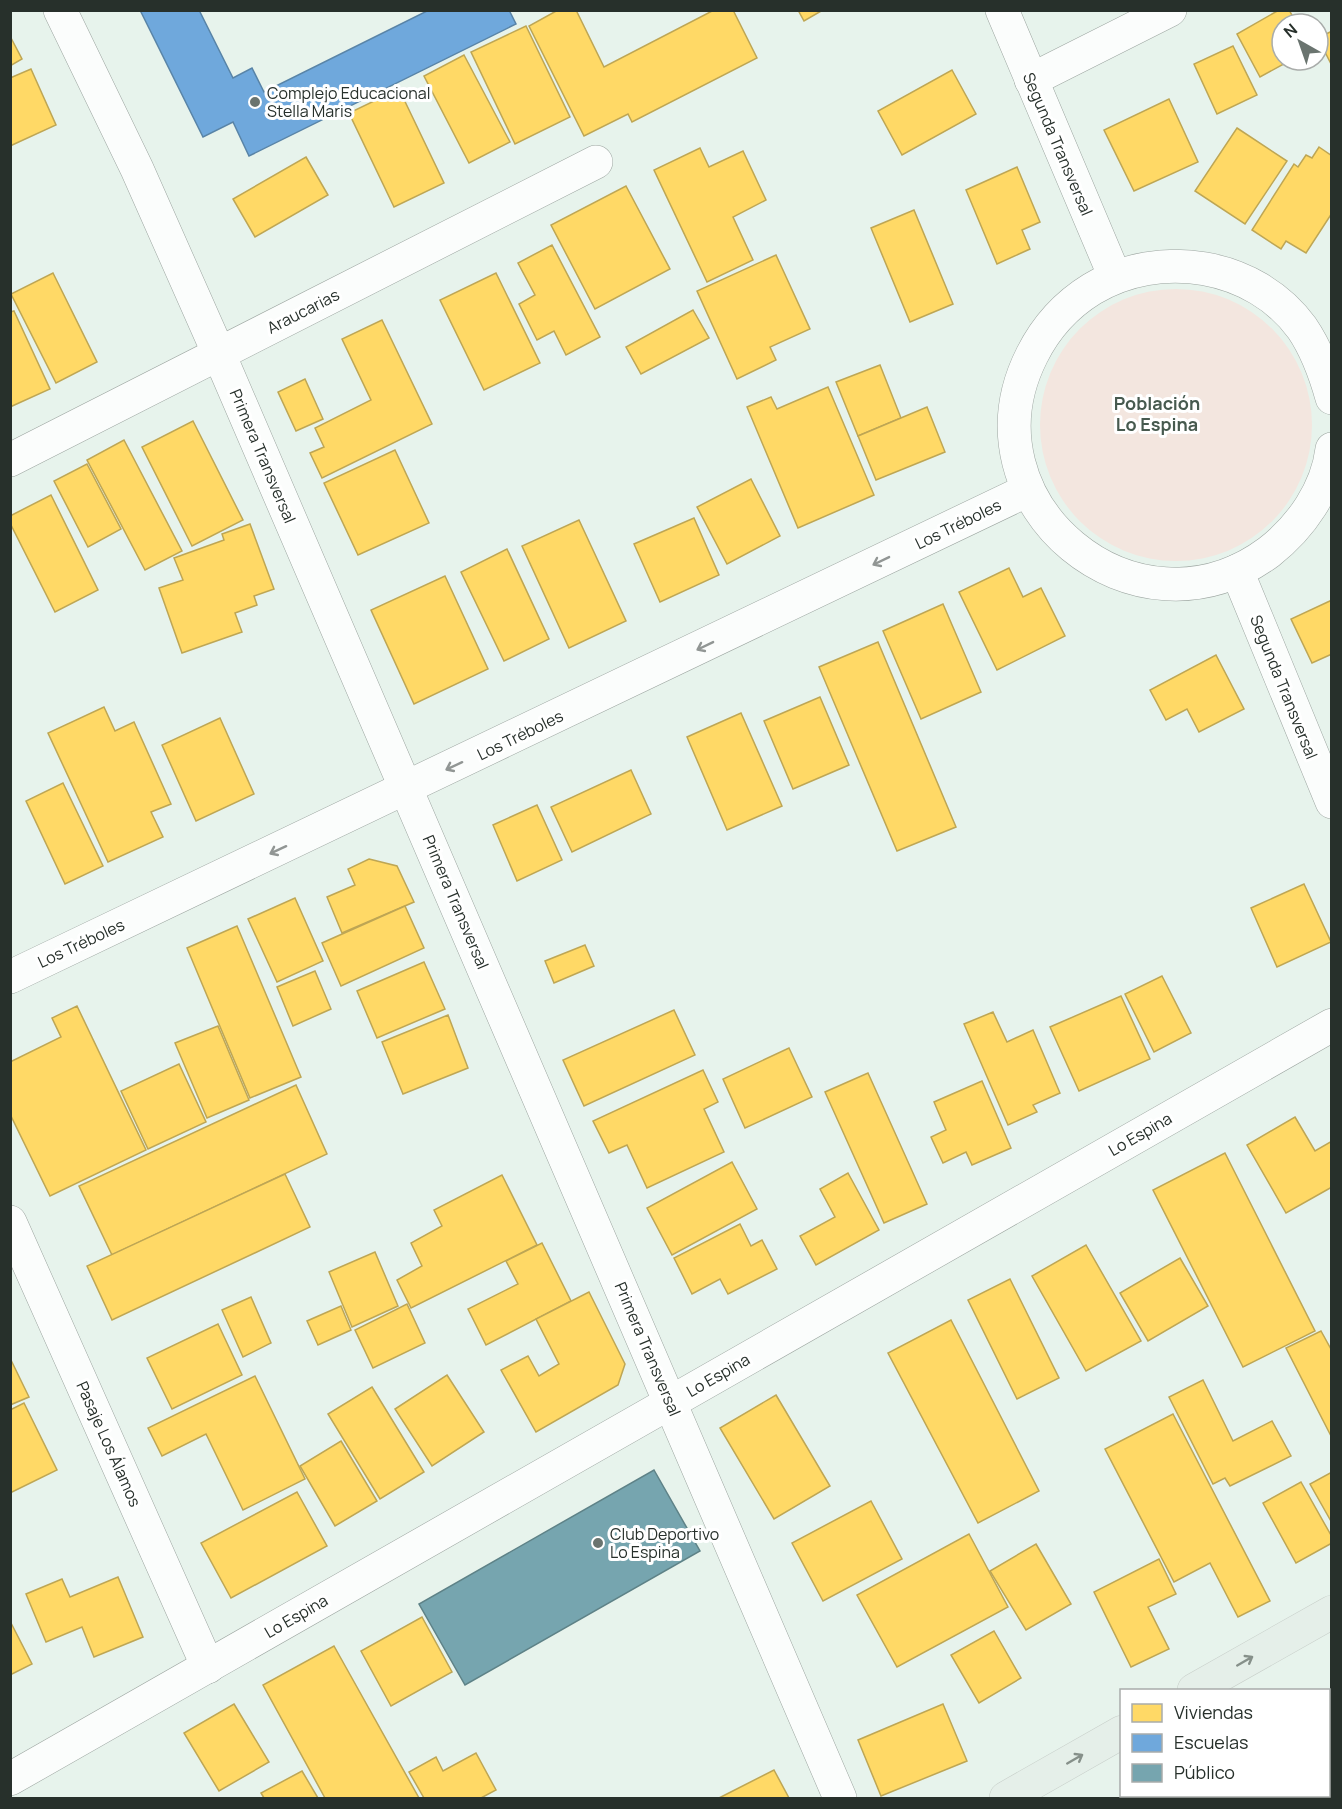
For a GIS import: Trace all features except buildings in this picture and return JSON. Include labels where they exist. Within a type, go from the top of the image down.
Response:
[{"type":"main road","points":[[1196,1689],[1332,1612]]},
{"type":"main road","points":[[1027,1794],[1120,1733]]},
{"type":"street","name":"Primera Transversal","points":[[60,10],[137,169],[219,354],[408,788],[840,1798]]},
{"type":"street","name":"Segunda Transversal","points":[[1002,10],[1115,277]]},
{"type":"street","points":[[1031,80],[1170,10]]},
{"type":"street","name":"Araucarias","points":[[10,460],[596,162]]},
{"type":"street","points":[[1332,398],[1324,349],[1281,306],[1257,288],[1231,275],[1202,267],[1173,265],[1143,268],[1115,277],[1071,303],[1053,321],[1026,365],[1015,415],[1019,466],[1028,490],[1041,514],[1059,536],[1080,554],[1103,568],[1129,578],[1175,584],[1211,580],[1237,571],[1281,543],[1299,524],[1324,479],[1332,449]]},
{"type":"street","name":"Los Tréboles","points":[[10,977],[1028,490]]},
{"type":"street","name":"Segunda Transversal","points":[[1237,571],[1332,802]]},
{"type":"street","name":"Lo Espina","points":[[10,1779],[1332,1025]]},
{"type":"street","name":"Pasaje Los Álamos","points":[[10,1222],[208,1667]]},
{"type":"shaded area","points":[[1176,289],[1203,292],[1228,299],[1252,312],[1272,329],[1289,349],[1302,373],[1309,398],[1312,425],[1309,452],[1302,477],[1289,501],[1272,521],[1252,538],[1228,551],[1203,558],[1176,561],[1149,558],[1124,551],[1100,538],[1080,521],[1063,501],[1050,477],[1043,452],[1040,425],[1043,398],[1050,373],[1063,349],[1080,329],[1100,312],[1124,299],[1149,292]]},
{"type":"place","name":"Complejo Educacional Stella Maris","points":[[255,102]]},
{"type":"place","name":"Club Deportivo Lo Espina","points":[[598,1543]]},
{"type":"district","name":"Población Lo Espina","points":[[1157,414]]}]
